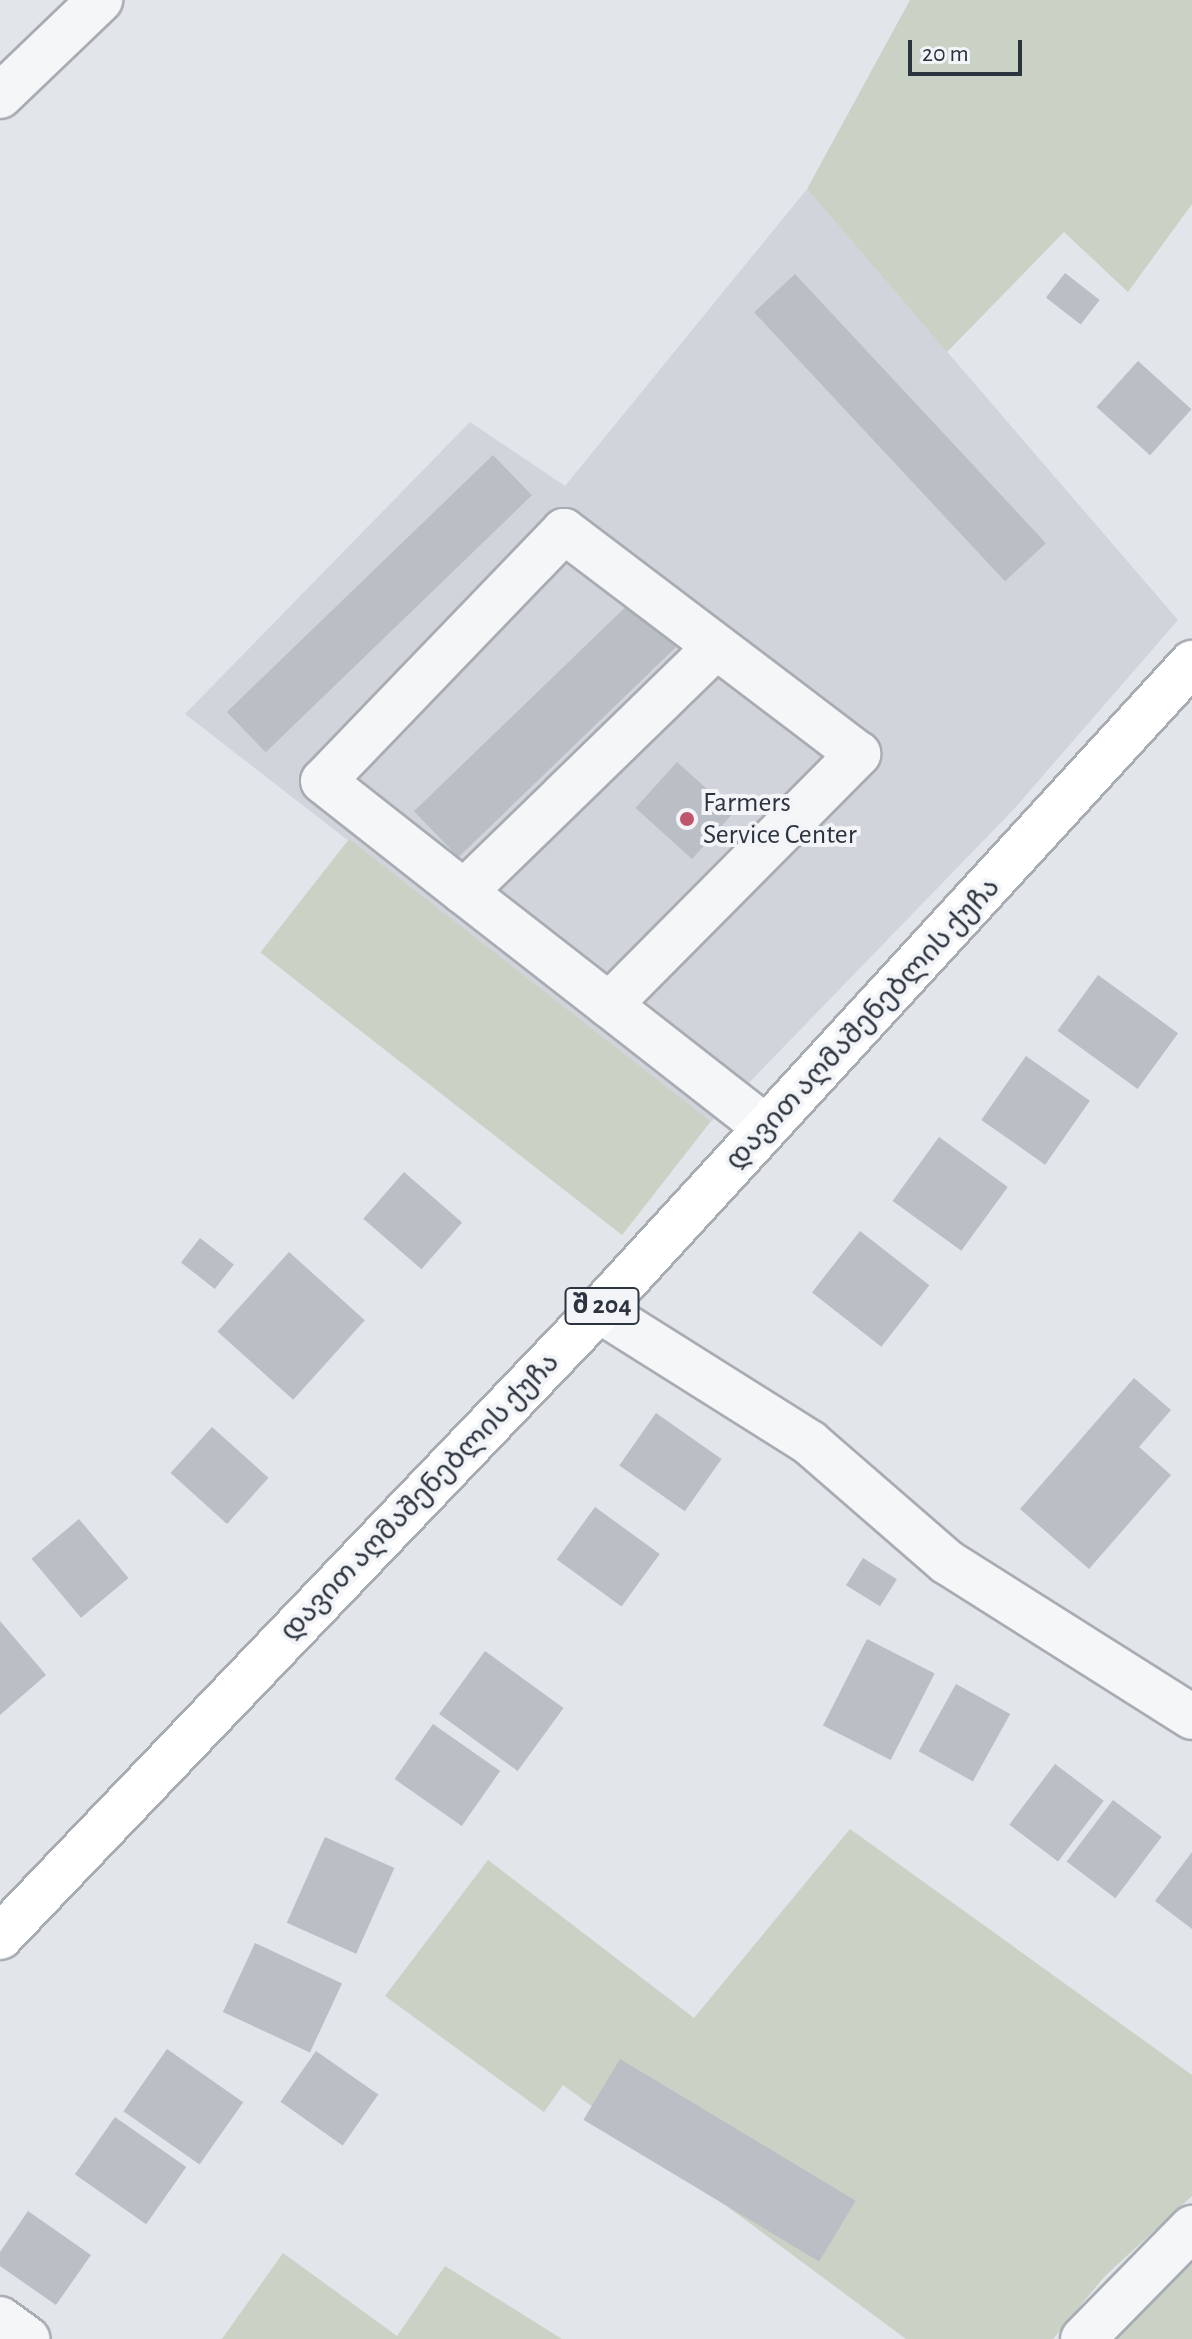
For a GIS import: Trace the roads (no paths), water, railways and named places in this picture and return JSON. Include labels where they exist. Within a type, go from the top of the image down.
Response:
[{"type":"main road","name":"დავით აღმაშენებლის ქუჩა","points":[[0,1937],[599,1310],[765,1127],[1078,793],[1192,663]]},
{"type":"street","points":[[0,96],[100,0]]},
{"type":"street","points":[[609,1005],[858,754],[564,531],[323,781],[464,892],[765,1127]]},
{"type":"street","points":[[464,892],[716,647]]},
{"type":"street","points":[[599,1310],[810,1443],[947,1562],[1192,1717]]},
{"type":"street","points":[[1083,2339],[1192,2228]]},
{"type":"street","points":[[0,2319],[28,2339]]},
{"type":"place","name":"Farmers Service Center","points":[[687,819]]}]
